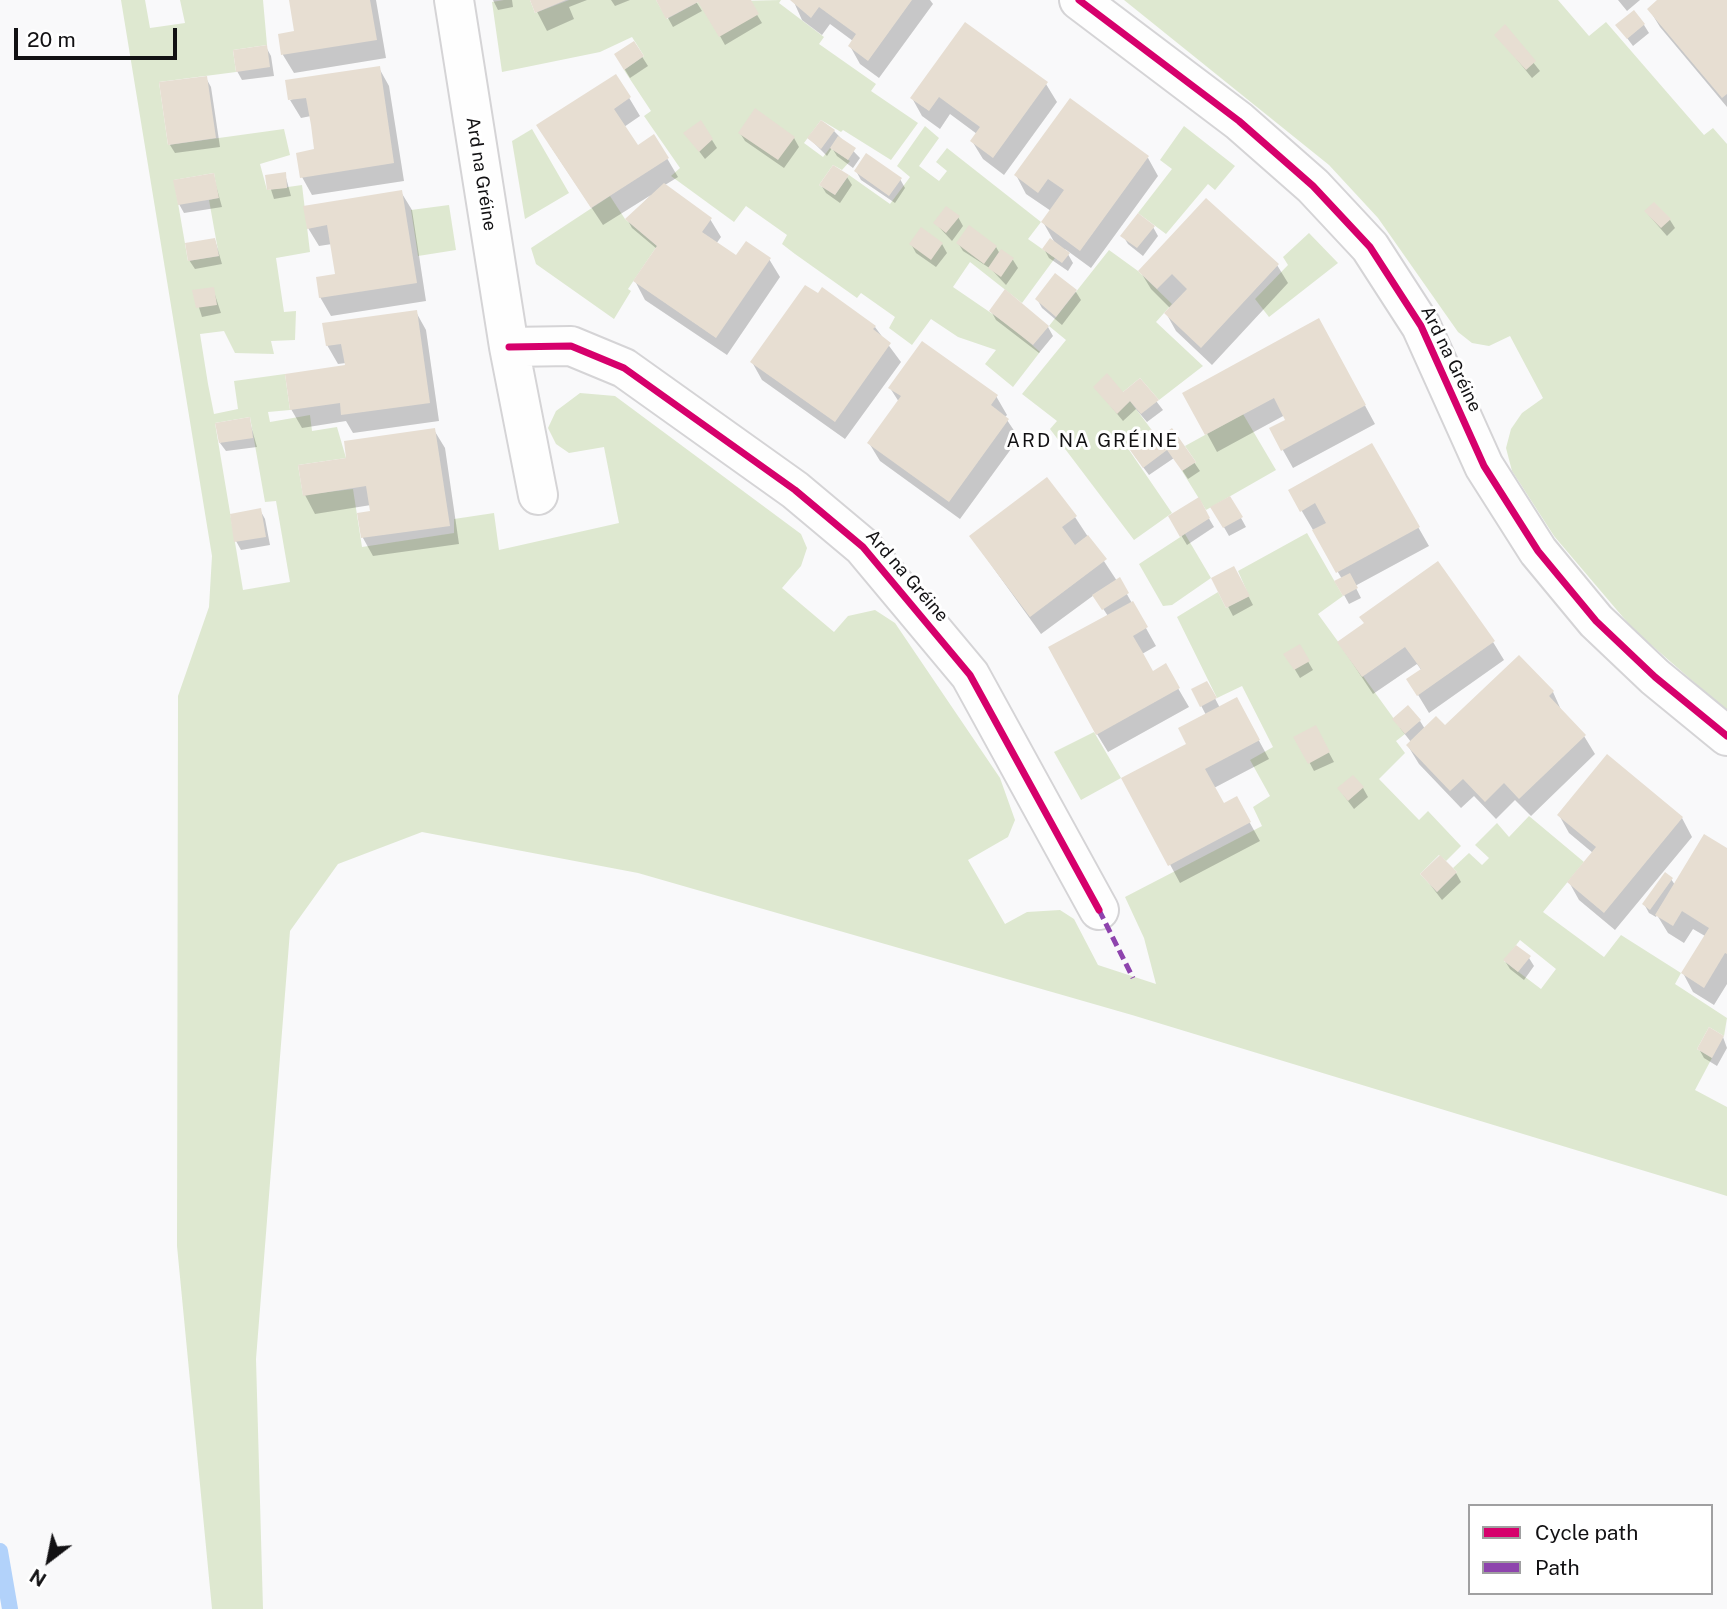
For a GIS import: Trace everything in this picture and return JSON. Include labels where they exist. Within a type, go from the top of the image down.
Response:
[{"type":"street","name":"Ard na Gréine","points":[[454,0],[509,347],[538,495]]},
{"type":"street","name":"Ard na Gréine","points":[[1079,0],[1239,121],[1313,186],[1370,247],[1421,326],[1484,466],[1538,551],[1596,621],[1655,677],[1727,736]]},
{"type":"street","name":"Ard na Gréine","points":[[509,347],[571,346],[624,368],[795,490],[863,547],[970,675],[1099,910]]},
{"type":"green space","points":[[121,0],[145,0],[150,28],[185,23],[180,0],[263,0],[267,45],[233,50],[236,72],[159,82],[168,145],[284,129],[290,155],[260,164],[267,190],[302,185],[310,252],[276,258],[284,312],[296,311],[295,340],[271,341],[274,354],[235,353],[224,331],[200,334],[208,384],[214,414],[238,409],[234,381],[285,374],[290,410],[268,412],[270,422],[310,415],[312,431],[337,427],[346,458],[298,465],[303,495],[353,489],[362,547],[454,533],[454,519],[494,513],[499,550],[619,523],[604,447],[569,453],[556,444],[548,428],[556,411],[580,393],[615,396],[801,534],[807,548],[801,566],[782,588],[834,632],[848,616],[875,610],[895,623],[1000,778],[1015,820],[1008,837],[968,860],[1005,924],[1027,912],[1060,910],[1074,919],[1098,965],[1156,984],[1144,938],[1125,897],[1262,826],[1253,807],[1270,796],[1250,760],[1273,747],[1242,686],[1217,698],[1177,617],[1218,592],[1226,608],[1249,596],[1238,571],[1307,533],[1343,596],[1318,614],[1405,734],[1396,741],[1405,753],[1379,779],[1419,820],[1428,811],[1461,846],[1446,861],[1439,855],[1420,874],[1437,892],[1457,872],[1453,868],[1469,853],[1482,865],[1489,858],[1475,845],[1497,823],[1509,837],[1529,816],[1584,862],[1543,912],[1604,957],[1621,935],[1681,973],[1675,984],[1727,1018],[1724,1036],[1709,1027],[1697,1049],[1712,1058],[1695,1090],[1727,1107],[1727,1196],[1132,1015],[638,873],[422,832],[338,864],[290,931],[256,1359],[263,1609],[212,1609],[177,1246],[178,696],[209,607],[212,556]],"holes":[[[214,173],[218,198],[209,200],[219,256],[188,261],[174,180]],[[250,417],[265,502],[276,501],[290,582],[243,590],[215,423]],[[1520,940],[1556,969],[1541,989],[1504,961]]]},
{"type":"green space","points":[[530,0],[535,13],[569,0],[656,0],[667,19],[698,2],[781,0],[779,3],[824,37],[819,44],[876,84],[871,91],[918,123],[891,160],[843,130],[841,132],[821,120],[804,143],[823,157],[830,148],[850,161],[842,170],[833,165],[819,185],[835,195],[849,175],[890,204],[910,177],[897,166],[925,126],[939,138],[919,166],[939,181],[947,171],[936,162],[947,148],[1041,222],[1028,239],[1055,258],[1022,303],[970,262],[953,287],[1013,328],[1040,352],[1013,387],[985,364],[996,350],[958,337],[931,319],[912,345],[889,328],[895,317],[861,293],[857,298],[795,254],[782,244],[787,235],[746,206],[734,222],[671,176],[680,168],[644,116],[651,111],[624,70],[644,56],[632,37],[600,52],[502,72],[492,2]]},
{"type":"green space","points":[[1124,0],[1558,0],[1589,36],[1606,22],[1704,135],[1713,128],[1727,144],[1727,711],[1633,629],[1554,536],[1512,471],[1506,448],[1511,429],[1522,413],[1543,398],[1510,336],[1489,346],[1472,343],[1458,332],[1378,218],[1329,165]]},
{"type":"green space","points":[[1184,126],[1235,166],[1215,190],[1208,184],[1166,234],[1138,213],[1172,169],[1160,160]]},
{"type":"green space","points":[[532,129],[569,193],[525,219],[512,141]]},
{"type":"green space","points":[[610,196],[625,219],[657,246],[628,289],[631,291],[614,319],[536,264],[531,248]]},
{"type":"green space","points":[[449,205],[456,250],[418,256],[411,210]]},
{"type":"green space","points":[[1309,233],[1338,263],[1269,317],[1255,299],[1288,265],[1283,257]]},
{"type":"green space","points":[[1109,250],[1138,271],[1172,304],[1156,322],[1203,366],[1159,400],[1140,378],[1123,392],[1117,413],[1130,401],[1151,429],[1127,447],[1172,513],[1134,540],[1050,429],[1057,421],[1022,394],[1066,340],[1049,326]]},
{"type":"green space","points":[[1243,414],[1276,470],[1206,510],[1182,471],[1196,462],[1185,446]]},
{"type":"green space","points":[[1185,534],[1211,578],[1172,605],[1163,606],[1139,564]]},
{"type":"green space","points":[[1094,732],[1121,778],[1081,800],[1054,752]]},
{"type":"building","points":[[289,0],[370,0],[377,40],[281,55],[278,34],[294,31]]},
{"type":"building","points":[[530,0],[566,0],[535,13]]},
{"type":"building","points":[[656,0],[751,0],[759,14],[719,37],[698,2],[666,19]]},
{"type":"building","points":[[790,0],[912,0],[868,61],[848,46],[856,34],[819,7],[811,18]]},
{"type":"building","points":[[1657,0],[1727,0],[1727,94],[1722,98],[1647,9]]},
{"type":"building","points":[[1634,10],[1645,24],[1627,39],[1615,25]]},
{"type":"building","points":[[965,22],[1048,82],[993,158],[970,141],[980,127],[939,97],[929,111],[910,98]]},
{"type":"building","points":[[1505,24],[1536,61],[1526,70],[1494,35]]},
{"type":"building","points":[[634,41],[644,56],[624,70],[614,54]]},
{"type":"building","points":[[267,45],[270,67],[236,72],[233,50]]},
{"type":"building","points":[[380,66],[394,163],[300,178],[296,153],[314,149],[311,125],[306,98],[288,100],[285,80]]},
{"type":"building","points":[[616,74],[631,97],[614,109],[638,145],[654,134],[669,158],[591,208],[536,125]]},
{"type":"building","points":[[207,76],[216,138],[168,145],[159,82]]},
{"type":"building","points":[[1070,98],[1149,156],[1080,251],[1041,222],[1064,190],[1048,179],[1038,193],[1014,175]]},
{"type":"building","points":[[755,108],[795,137],[778,160],[738,133]]},
{"type":"building","points":[[701,120],[713,139],[699,152],[683,133]]},
{"type":"building","points":[[821,120],[835,130],[821,149],[807,138]]},
{"type":"building","points":[[838,136],[856,148],[848,160],[830,148]]},
{"type":"building","points":[[866,153],[902,178],[889,196],[854,171]]},
{"type":"building","points":[[833,165],[849,175],[835,195],[819,185]]},
{"type":"building","points":[[286,172],[287,188],[267,190],[265,175]]},
{"type":"building","points":[[214,173],[219,198],[178,205],[173,180]]},
{"type":"building","points":[[664,183],[712,218],[702,232],[736,255],[746,241],[771,258],[716,338],[633,281],[657,246],[625,219]]},
{"type":"building","points":[[402,190],[417,283],[319,298],[316,277],[335,274],[327,225],[307,229],[303,206]]},
{"type":"building","points":[[1206,198],[1279,264],[1201,348],[1164,313],[1187,289],[1172,274],[1157,289],[1138,271]]},
{"type":"building","points":[[1654,202],[1671,219],[1661,228],[1644,211]]},
{"type":"building","points":[[946,206],[960,216],[946,233],[933,223]]},
{"type":"building","points":[[1138,213],[1155,226],[1137,248],[1120,236]]},
{"type":"building","points":[[969,225],[997,246],[984,264],[956,243]]},
{"type":"building","points":[[921,227],[943,243],[931,260],[909,244]]},
{"type":"building","points":[[215,238],[219,256],[188,261],[185,243]]},
{"type":"building","points":[[1050,238],[1070,253],[1062,263],[1042,249]]},
{"type":"building","points":[[1001,249],[1014,258],[1001,277],[988,268]]},
{"type":"building","points":[[1055,273],[1077,290],[1056,317],[1035,299]]},
{"type":"building","points":[[805,285],[818,293],[822,287],[876,326],[873,329],[891,343],[835,422],[750,362]]},
{"type":"building","points":[[214,287],[217,305],[196,308],[192,290]]},
{"type":"building","points":[[1005,289],[1049,326],[1033,345],[989,311]]},
{"type":"building","points":[[417,310],[430,403],[341,415],[340,403],[290,410],[285,374],[345,365],[341,344],[326,346],[322,323]]},
{"type":"building","points":[[1319,318],[1366,405],[1281,451],[1269,428],[1285,420],[1274,398],[1205,435],[1182,393]]},
{"type":"building","points":[[922,341],[998,395],[991,405],[1009,419],[949,502],[867,443],[901,396],[888,388]]},
{"type":"building","points":[[1107,373],[1123,392],[1140,378],[1159,400],[1141,414],[1130,401],[1117,414],[1093,387]]},
{"type":"building","points":[[250,417],[253,438],[219,443],[215,423]]},
{"type":"building","points":[[435,428],[450,526],[361,538],[357,513],[370,511],[366,486],[303,496],[298,465],[346,458],[344,441]]},
{"type":"building","points":[[1172,428],[1196,462],[1182,471],[1167,450],[1143,468],[1127,446],[1151,429],[1158,438]]},
{"type":"building","points":[[1372,443],[1420,527],[1336,573],[1312,530],[1326,523],[1315,503],[1300,512],[1288,490]]},
{"type":"building","points":[[1047,477],[1077,516],[1062,527],[1075,545],[1088,535],[1107,559],[1030,617],[969,536]]},
{"type":"building","points":[[1230,496],[1243,517],[1223,528],[1210,507]]},
{"type":"building","points":[[1199,497],[1210,518],[1180,537],[1168,516]]},
{"type":"building","points":[[261,508],[266,537],[234,542],[230,514]]},
{"type":"building","points":[[1438,561],[1495,641],[1417,696],[1406,679],[1421,669],[1405,647],[1362,677],[1337,642],[1364,623],[1359,617]]},
{"type":"building","points":[[1234,566],[1250,596],[1226,608],[1211,578]]},
{"type":"building","points":[[1350,573],[1358,588],[1343,596],[1334,581]]},
{"type":"building","points":[[1120,577],[1129,593],[1102,610],[1092,595]]},
{"type":"building","points":[[1133,601],[1148,627],[1133,636],[1153,671],[1166,663],[1180,688],[1096,735],[1048,647]]},
{"type":"building","points":[[1300,644],[1310,661],[1294,670],[1283,654]]},
{"type":"building","points":[[1519,655],[1554,691],[1549,696],[1586,735],[1519,799],[1504,783],[1485,802],[1463,779],[1450,791],[1406,745],[1436,716],[1445,725]]},
{"type":"building","points":[[1207,681],[1217,698],[1200,707],[1191,689]]},
{"type":"building","points":[[1237,697],[1260,740],[1205,769],[1224,803],[1237,796],[1251,822],[1168,866],[1121,778],[1186,744],[1178,728]]},
{"type":"building","points":[[1408,705],[1421,720],[1405,734],[1392,719]]},
{"type":"building","points":[[1316,725],[1330,752],[1308,764],[1293,737]]},
{"type":"building","points":[[1607,754],[1683,817],[1604,913],[1567,882],[1596,847],[1557,815]]},
{"type":"building","points":[[1353,775],[1364,787],[1348,801],[1337,788]]},
{"type":"building","points":[[1704,834],[1727,848],[1727,954],[1725,953],[1704,988],[1681,973],[1709,928],[1682,911],[1673,926],[1655,915]]},
{"type":"building","points":[[1440,855],[1457,872],[1437,892],[1420,874]]},
{"type":"building","points":[[1665,872],[1673,878],[1650,910],[1642,904]]},
{"type":"building","points":[[1516,945],[1531,956],[1518,972],[1503,960]]},
{"type":"building","points":[[1709,1027],[1724,1036],[1712,1058],[1697,1049]]},
{"type":"waterway","points":[[0,1551],[10,1609]]},
{"type":"marked path","points":[[1099,910],[1133,978]]},
{"type":"cycle path","points":[[1079,0],[1239,121],[1313,186],[1370,247],[1421,326],[1484,466],[1538,551],[1596,621],[1655,677],[1727,736]]},
{"type":"cycle path","points":[[509,347],[571,346],[624,368],[795,490],[863,547],[970,675],[1099,910]]},
{"type":"district","name":"ARD NA GRÉINE","points":[[1093,441]]}]
